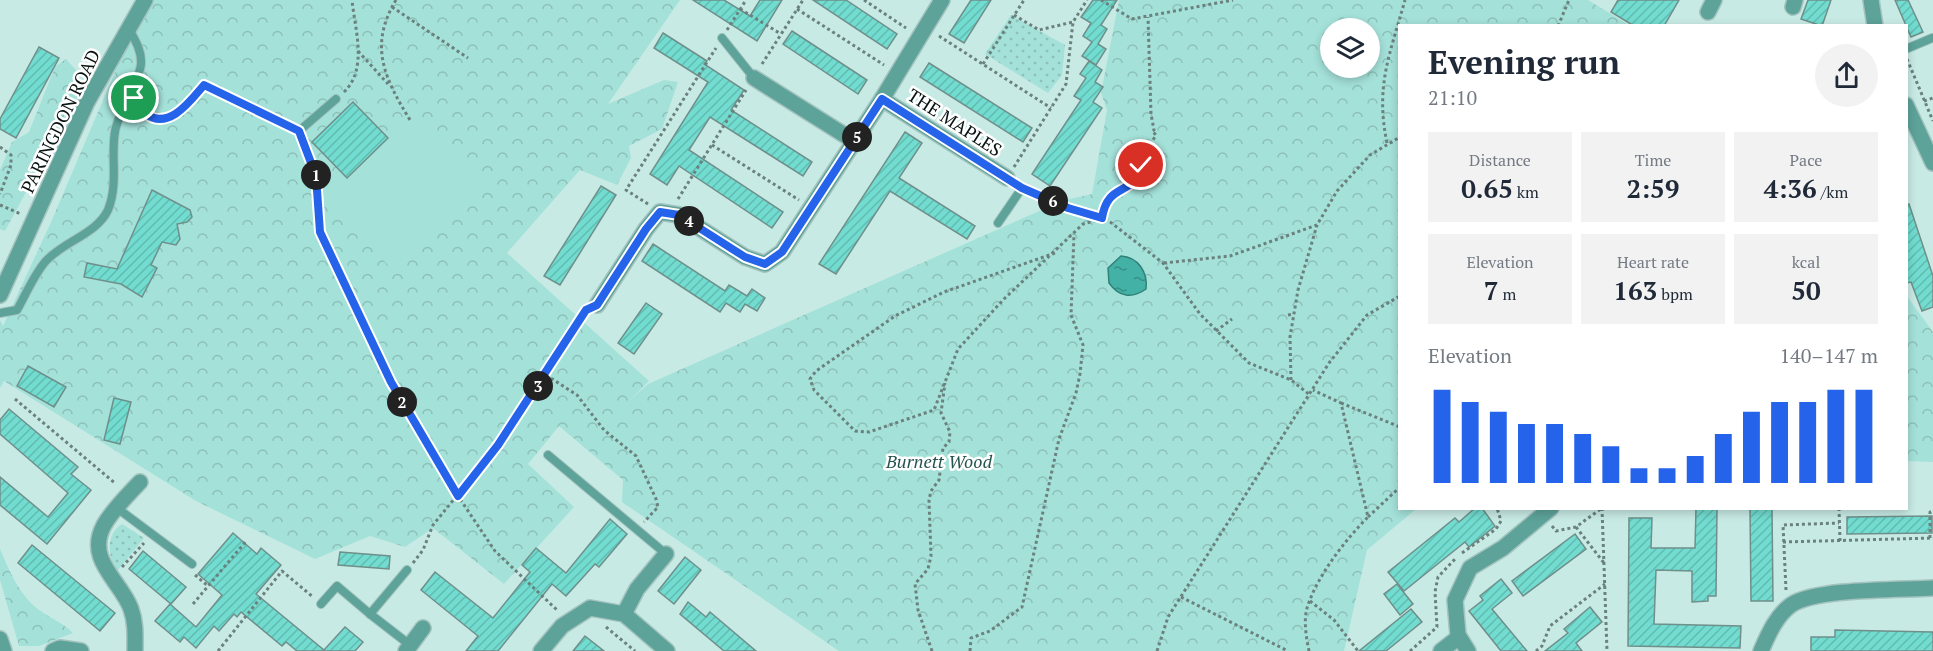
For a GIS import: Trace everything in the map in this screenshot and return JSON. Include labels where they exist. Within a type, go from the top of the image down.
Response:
[{"type":"street","name":"PARINGDON ROAD","points":[[0,295],[87,102],[145,0]]},
{"type":"street","name":"THE MAPLES","points":[[664,212],[679,215],[745,257],[765,264],[782,252],[882,99],[942,0]]},
{"type":"street","points":[[1871,0],[1875,24]]},
{"type":"street","points":[[754,78],[854,141]]},
{"type":"street","name":"THE MAPLES","points":[[882,99],[1006,178]]},
{"type":"street","points":[[1908,109],[1933,163]]},
{"type":"street","points":[[597,305],[646,229],[664,212]]},
{"type":"street","points":[[135,651],[136,627],[130,608],[103,569],[100,546],[103,526],[140,482]]},
{"type":"street","points":[[1468,651],[1459,637],[1455,600],[1470,568],[1503,548],[1547,512]]},
{"type":"street","points":[[624,614],[637,589],[666,554]]},
{"type":"street","points":[[1761,651],[1772,626],[1792,604],[1834,592],[1933,588]]},
{"type":"street","points":[[541,651],[570,621],[590,608],[624,614],[667,651]]},
{"type":"street","points":[[408,648],[423,628]]},
{"type":"street","points":[[1441,651],[1459,637]]},
{"type":"street","points":[[0,639],[4,651]]},
{"type":"street","points":[[52,651],[60,648],[81,651]]},
{"type":"lane","points":[[0,313],[17,310],[44,262],[94,226],[106,213],[113,197],[115,124],[134,98],[135,80],[141,65],[138,46],[128,28]]},
{"type":"lane","points":[[722,38],[754,78]]},
{"type":"lane","points":[[1908,48],[1932,38]]},
{"type":"lane","points":[[134,98],[146,114],[162,119],[177,114],[204,85],[299,131],[336,99]]},
{"type":"lane","points":[[998,223],[1022,188],[1006,178]]},
{"type":"lane","points":[[548,455],[666,554]]},
{"type":"lane","points":[[117,508],[192,564]]},
{"type":"lane","points":[[370,614],[407,570]]},
{"type":"lane","points":[[321,604],[337,586],[408,648]]},
{"type":"path","points":[[336,99],[354,81],[359,62],[352,0]]},
{"type":"path","points":[[396,0],[383,29],[381,51],[385,76],[410,120]]},
{"type":"path","points":[[746,0],[626,190],[664,212],[711,145],[803,0]]},
{"type":"path","points":[[864,0],[983,64],[1051,108]]},
{"type":"path","points":[[983,64],[1024,0]]},
{"type":"path","points":[[1006,178],[1066,84],[1073,22],[1087,0]]},
{"type":"path","points":[[1101,0],[1132,19],[1233,0]]},
{"type":"path","points":[[1398,24],[1405,0]]},
{"type":"path","points":[[1559,24],[1569,0]]},
{"type":"path","points":[[392,7],[468,58]]},
{"type":"path","points":[[740,9],[781,34]]},
{"type":"path","points":[[797,9],[897,74]]},
{"type":"path","points":[[1014,15],[1039,30],[1073,22]]},
{"type":"path","points":[[1104,218],[1104,206],[1116,191],[1135,180],[1142,158],[1156,135],[1152,131],[1154,130],[1151,114],[1148,16]]},
{"type":"path","points":[[1387,143],[1381,115],[1382,87],[1389,51],[1398,24]]},
{"type":"path","points":[[1395,35],[1398,39]]},
{"type":"path","points":[[358,51],[391,87]]},
{"type":"path","points":[[1908,61],[1933,121]]},
{"type":"path","points":[[1924,101],[1933,98]]},
{"type":"path","points":[[299,131],[316,176],[320,232],[391,382],[458,496],[495,551],[570,621]]},
{"type":"path","points":[[1291,380],[1290,338],[1298,290],[1317,225],[1337,191],[1370,155],[1398,138]]},
{"type":"path","points":[[711,145],[811,207]]},
{"type":"path","points":[[0,147],[10,155],[12,165],[0,195]]},
{"type":"path","points":[[1022,188],[1068,208],[1104,218],[1162,263],[1200,314],[1249,363],[1291,380],[1310,395]]},
{"type":"path","points":[[0,204],[34,220]]},
{"type":"path","points":[[1055,253],[944,292],[895,316],[816,371],[810,379],[814,390],[855,431],[869,432],[934,410],[958,349],[1004,299],[1055,253],[1083,224],[1104,218]]},
{"type":"path","points":[[1162,263],[1230,256],[1317,225]]},
{"type":"path","points":[[970,651],[971,638],[990,631],[1022,608],[1059,439],[1076,393],[1083,345],[1071,315],[1074,233]]},
{"type":"path","points":[[1157,651],[1168,617],[1313,390],[1367,315],[1398,297]]},
{"type":"path","points":[[407,570],[423,550],[433,525],[498,445],[546,375],[586,310],[597,305]]},
{"type":"path","points":[[1288,315],[1294,314]]},
{"type":"path","points":[[1216,331],[1232,319]]},
{"type":"path","points":[[546,375],[577,394],[604,430],[636,456],[657,499],[658,507],[637,530]]},
{"type":"path","points":[[932,651],[918,610],[915,584],[928,569],[931,556],[929,500],[931,491],[939,480],[943,448],[949,442],[950,432],[940,413],[947,375]]},
{"type":"path","points":[[1313,390],[1398,426]]},
{"type":"path","points":[[15,399],[129,495]]},
{"type":"path","points":[[1341,403],[1368,517]]},
{"type":"path","points":[[1308,651],[1305,631],[1310,601],[1348,537],[1398,489]]},
{"type":"path","points":[[1547,512],[1556,531],[1576,527],[1599,510]]},
{"type":"path","points":[[1602,510],[1607,651]]},
{"type":"path","points":[[1839,510],[1840,541]]},
{"type":"path","points":[[1784,542],[1931,538],[1930,512],[1933,512]]},
{"type":"path","points":[[1787,609],[1783,525],[1839,523]]},
{"type":"path","points":[[1576,527],[1604,563]]},
{"type":"path","points":[[111,580],[152,535]]},
{"type":"path","points":[[193,604],[247,540]]},
{"type":"path","points":[[192,564],[194,574],[208,586]]},
{"type":"path","points":[[218,651],[282,571],[321,604]]},
{"type":"path","points":[[1536,651],[1542,646],[1550,626],[1605,584]]},
{"type":"path","points":[[1181,597],[1288,651]]},
{"type":"path","points":[[1310,601],[1334,620],[1358,651]]},
{"type":"path","points":[[586,610],[635,651]]},
{"type":"path","points":[[1410,651],[1431,635]]},
{"type":"green space","name":"Burnett Wood","points":[[154,0],[680,0],[608,104],[664,80],[678,82],[662,129],[629,146],[631,158],[617,185],[580,170],[507,253],[649,381],[630,400],[648,384],[1062,201],[1092,194],[1107,110],[1101,93],[1119,0],[1588,0],[1627,24],[1398,24],[1398,510],[1415,510],[1367,550],[1344,651],[839,651],[622,502],[623,480],[559,426],[528,464],[574,507],[504,584],[433,528],[405,547],[370,536],[315,559],[196,501],[4,381],[0,388],[0,320],[3,326],[52,220],[126,46]]},
{"type":"green space","points":[[1011,15],[1065,45],[1062,75],[1048,93],[985,54]]},
{"type":"green space","points":[[66,59],[77,71],[80,92],[5,231],[0,229],[0,170],[12,142],[29,132],[55,67]]},
{"type":"green space","points":[[417,113],[480,184],[389,266],[326,201]]},
{"type":"green space","points":[[1908,298],[1933,332],[1933,462],[1908,461]]},
{"type":"green space","points":[[122,524],[144,538],[117,571],[111,559],[110,546],[113,533]]},
{"type":"green space","points":[[0,549],[14,579],[28,600],[73,633],[39,646],[19,646],[0,580]]},
{"type":"water","points":[[1121,256],[1132,259],[1141,266],[1146,289],[1136,294],[1126,295],[1121,294],[1109,283],[1108,268]]},
{"type":"building","points":[[693,0],[724,0],[750,16],[760,0],[782,0],[757,41]]},
{"type":"building","points":[[813,0],[846,0],[897,34],[887,49]]},
{"type":"building","points":[[971,0],[991,0],[964,43],[949,34]]},
{"type":"building","points":[[1093,0],[1117,0],[1101,25],[1107,29],[1098,44],[1106,49],[1096,65],[1082,56],[1092,42],[1083,36],[1091,23],[1081,17]]},
{"type":"building","points":[[1618,0],[1679,0],[1665,24],[1631,24],[1611,12]]},
{"type":"building","points":[[1808,0],[1831,0],[1823,24],[1801,19]]},
{"type":"building","points":[[1895,0],[1908,0],[1923,32],[1911,37],[1908,24],[1905,24]]},
{"type":"building","points":[[792,31],[867,80],[858,94],[783,44]]},
{"type":"building","points":[[663,33],[707,61],[704,64],[744,90],[731,110],[812,162],[803,176],[710,117],[689,150],[783,212],[772,228],[679,166],[667,185],[650,174],[708,82],[654,48]]},
{"type":"building","points":[[39,47],[59,58],[16,138],[0,129],[0,119]]},
{"type":"building","points":[[1089,61],[1102,70],[1095,82],[1103,87],[1093,102],[1102,108],[1050,186],[1032,174],[1081,100],[1074,96],[1086,78],[1080,74]]},
{"type":"building","points":[[929,63],[1032,128],[1023,142],[920,77]]},
{"type":"building","points":[[353,102],[388,138],[347,178],[312,142]]},
{"type":"building","points":[[905,132],[922,143],[899,178],[975,226],[967,239],[890,191],[836,274],[819,264]]},
{"type":"building","points":[[601,186],[616,195],[560,285],[544,276]]},
{"type":"building","points":[[152,190],[190,210],[192,217],[187,222],[177,224],[180,239],[176,245],[162,242],[151,265],[157,268],[142,297],[121,284],[84,277],[87,263],[117,269]]},
{"type":"building","points":[[1908,204],[1933,276],[1933,307],[1922,311],[1911,282],[1908,283]]},
{"type":"building","points":[[653,244],[725,291],[729,285],[747,296],[752,289],[765,298],[757,311],[745,304],[740,312],[726,303],[720,312],[642,261]]},
{"type":"building","points":[[646,303],[662,314],[634,354],[618,343]]},
{"type":"building","points":[[28,366],[66,387],[54,407],[17,386]]},
{"type":"building","points":[[114,398],[131,402],[120,444],[104,440]]},
{"type":"building","points":[[9,409],[78,467],[71,474],[91,490],[47,544],[0,505],[0,477],[48,517],[68,493],[0,434],[0,420]]},
{"type":"building","points":[[1473,510],[1483,510],[1495,526],[1469,547],[1465,542],[1404,591],[1388,572],[1455,518],[1459,522]]},
{"type":"building","points":[[1696,510],[1717,510],[1716,596],[1708,596],[1708,601],[1692,602],[1692,571],[1656,570],[1654,624],[1741,626],[1740,648],[1628,646],[1629,518],[1652,518],[1651,548],[1695,548]]},
{"type":"building","points":[[1750,510],[1772,510],[1773,601],[1751,601]]},
{"type":"building","points":[[1932,516],[1932,533],[1847,534],[1847,517]]},
{"type":"building","points":[[610,519],[627,534],[599,567],[595,564],[566,596],[552,584],[498,651],[466,651],[478,636],[421,590],[435,572],[493,618],[530,572],[522,565],[536,548],[566,573]]},
{"type":"building","points":[[233,533],[257,554],[261,548],[281,565],[256,594],[324,650],[345,627],[363,642],[355,651],[297,651],[286,642],[282,646],[241,612],[237,617],[234,614],[219,631],[214,626],[196,648],[184,637],[180,642],[155,621],[170,604],[196,627],[222,595],[198,574]]},
{"type":"building","points":[[1575,534],[1586,549],[1523,596],[1512,581]]},
{"type":"building","points":[[32,545],[115,613],[100,631],[18,563]]},
{"type":"building","points":[[143,551],[186,587],[171,604],[129,569]]},
{"type":"building","points":[[340,552],[390,556],[389,569],[338,565]]},
{"type":"building","points":[[685,557],[701,570],[674,604],[658,591]]},
{"type":"building","points":[[1501,579],[1512,593],[1492,609],[1527,651],[1501,651],[1469,611],[1483,600],[1480,596]]},
{"type":"building","points":[[1397,584],[1413,604],[1400,615],[1384,594]]},
{"type":"building","points":[[688,602],[706,617],[710,612],[756,651],[724,651],[680,614]]},
{"type":"building","points":[[1590,607],[1602,622],[1576,643],[1582,651],[1545,651],[1568,633],[1564,629]]},
{"type":"building","points":[[1411,609],[1422,622],[1386,651],[1359,651]]},
{"type":"building","points":[[1835,630],[1933,632],[1933,651],[1811,651],[1811,637],[1835,637]]},
{"type":"building","points":[[585,636],[604,651],[573,651]]},
{"type":"route","points":[[134,98],[146,114],[162,119],[177,114],[204,85],[299,131],[316,176],[320,232],[391,382],[458,496],[498,445],[546,375],[586,310],[597,305],[646,229],[660,212],[679,215],[745,257],[765,264],[782,252],[882,99],[1022,188],[1068,208],[1102,218],[1104,206],[1116,191],[1135,180],[1141,165]]}]
